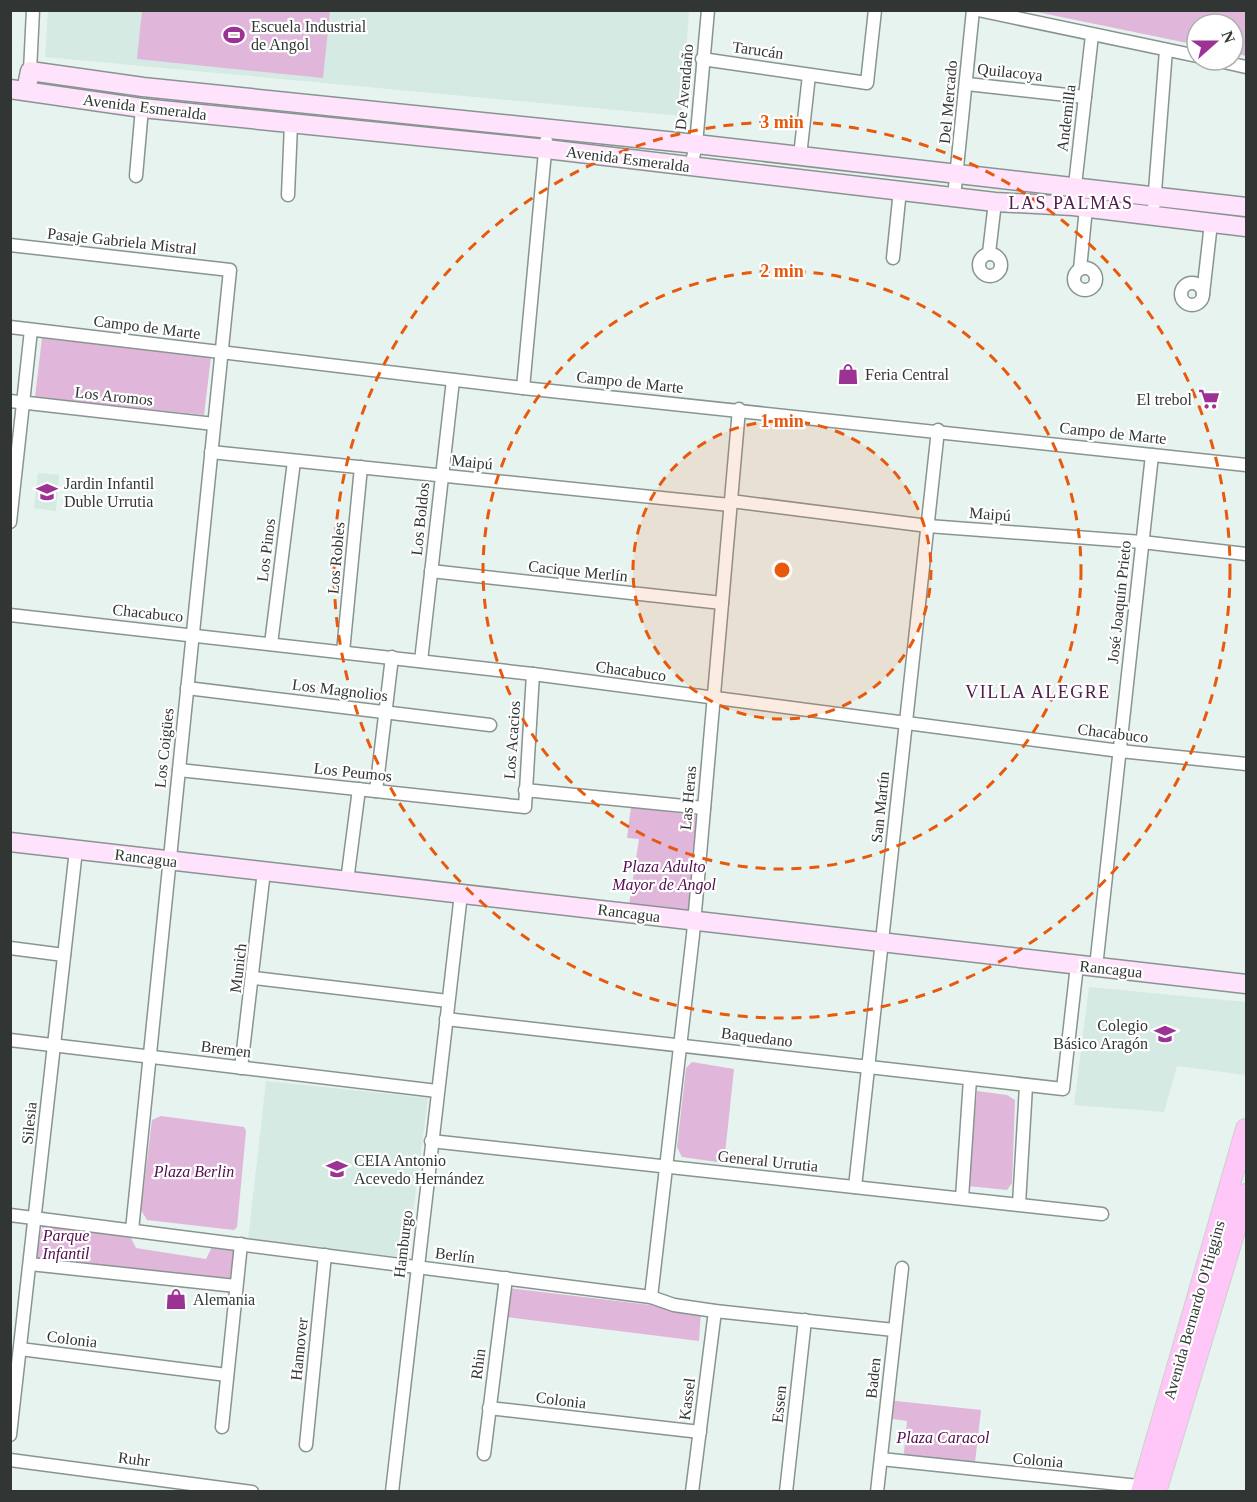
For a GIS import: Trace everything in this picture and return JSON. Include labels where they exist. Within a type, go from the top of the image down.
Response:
[{"type":"main road","name":"Avenida Bernardo O'Higgins","points":[[1149,1489],[1246,1129]]},
{"type":"main road","name":"Avenida Bernardo O'Higgins","points":[[1149,1489],[1246,1194]]},
{"type":"street","points":[[18,90],[30,71],[33,10]]},
{"type":"street","name":"De Avendaño","points":[[690,167],[696,144],[708,10]]},
{"type":"street","name":"Tarucán","points":[[702,59],[867,83],[875,10]]},
{"type":"street","name":"Del Mercado","points":[[954,197],[973,10]]},
{"type":"street","points":[[978,10],[1185,54]]},
{"type":"street","name":"Andemilla","points":[[1080,269],[1078,200],[1092,35]]},
{"type":"street","points":[[1154,216],[1166,50]]},
{"type":"street","name":"Avenida Esmeralda","points":[[30,71],[143,87],[696,144],[958,174],[1154,216],[1246,227]]},
{"type":"street","points":[[809,75],[802,156],[815,180]]},
{"type":"street","name":"Quilacoya","points":[[967,84],[1085,97]]},
{"type":"street","points":[[136,176],[143,87]]},
{"type":"street","name":"Avenida Esmeralda","points":[[18,90],[142,108],[546,150],[994,202],[1155,197],[1246,207]]},
{"type":"street","points":[[288,195],[291,124]]},
{"type":"street","points":[[523,388],[547,130]]},
{"type":"street","points":[[783,177],[802,156]]},
{"type":"street","points":[[894,258],[900,190]]},
{"type":"street","points":[[989,253],[994,202]]},
{"type":"street","points":[[1203,294],[1211,223]]},
{"type":"street","name":"Pasaje Gabriela Mistral","points":[[10,245],[230,270]]},
{"type":"street","name":"Los Coigües","points":[[132,1230],[230,270]]},
{"type":"street","name":"Campo de Marte","points":[[10,327],[523,388],[938,430],[1246,465]]},
{"type":"street","points":[[10,522],[17,402],[31,330]]},
{"type":"street","name":"Los Boldos","points":[[421,661],[453,380]]},
{"type":"street","name":"Los Aromos","points":[[17,402],[214,424]]},
{"type":"street","name":"Las Heras","points":[[651,1297],[664,1166],[694,921],[739,409]]},
{"type":"street","name":"San Martín","points":[[855,1187],[938,430]]},
{"type":"street","name":"Maipú","points":[[211,452],[730,503],[928,526],[1142,542],[1246,554]]},
{"type":"street","name":"José Joaquín Prieto","points":[[1096,967],[1152,454]]},
{"type":"street","name":"Los Pinos","points":[[272,644],[294,460]]},
{"type":"street","name":"Los Robles","points":[[343,652],[360,467]]},
{"type":"street","name":"Cacique Merlín","points":[[431,571],[722,603]]},
{"type":"street","name":"Chacabuco","points":[[10,615],[392,657],[1120,751],[1246,764]]},
{"type":"street","points":[[376,791],[392,657]]},
{"type":"street","name":"Los Acacios","points":[[525,807],[533,674]]},
{"type":"street","name":"Los Magnolios","points":[[187,688],[490,725]]},
{"type":"street","name":"Los Peumos","points":[[179,770],[525,807]]},
{"type":"street","points":[[347,881],[359,789]]},
{"type":"street","points":[[525,790],[704,808]]},
{"type":"street","name":"Rancagua","points":[[10,842],[1246,984]]},
{"type":"street","name":"Silesia","points":[[10,1435],[76,850]]},
{"type":"street","name":"Munich","points":[[241,1068],[254,978],[264,871]]},
{"type":"street","name":"Hamburgo","points":[[392,1491],[416,1266],[461,894]]},
{"type":"street","points":[[10,948],[64,955]]},
{"type":"street","name":"Baquedano","points":[[446,1018],[1063,1089],[1077,965]]},
{"type":"street","points":[[254,978],[448,1001]]},
{"type":"street","name":"Bremen","points":[[10,1040],[437,1091]]},
{"type":"street","points":[[962,1198],[970,1079]]},
{"type":"street","points":[[1019,1204],[1026,1086]]},
{"type":"street","name":"General Urrutia","points":[[431,1141],[1101,1214]]},
{"type":"street","name":"Berlín","points":[[10,1215],[651,1297],[674,1305],[715,1311],[894,1330]]},
{"type":"street","points":[[222,1427],[241,1244]]},
{"type":"street","name":"Hannover","points":[[306,1446],[325,1255]]},
{"type":"street","points":[[30,1264],[236,1286]]},
{"type":"street","name":"Baden","points":[[877,1491],[902,1268]]},
{"type":"street","name":"Rhin","points":[[483,1454],[506,1278]]},
{"type":"street","name":"Kassel","points":[[692,1491],[715,1311]]},
{"type":"street","name":"Essen","points":[[786,1491],[805,1320]]},
{"type":"street","name":"Colonia","points":[[20,1349],[227,1374]]},
{"type":"street","name":"Colonia","points":[[489,1408],[700,1432]]},
{"type":"street","name":"Colonia","points":[[881,1459],[1149,1489]]},
{"type":"street","name":"Ruhr","points":[[10,1460],[191,1488],[252,1491]]},
{"type":"shaded area","name":"Escuela Industrial de Angol","points":[[48,11],[689,11],[681,116],[45,57]]},
{"type":"shaded area","name":"Jardin Infantil Duble Urrutia","points":[[38,473],[59,475],[56,511],[34,508]]},
{"type":"shaded area","name":"Colegio Básico Aragón","points":[[1089,987],[1246,1002],[1246,1075],[1177,1066],[1164,1112],[1074,1105]]},
{"type":"shaded area","name":"CEIA Antonio Acevedo Hernández","points":[[266,1081],[428,1098],[407,1258],[248,1240]]},
{"type":"green space","name":"Escuela Industrial de Angol","points":[[142,11],[330,11],[323,78],[137,59]]},
{"type":"green space","points":[[1032,11],[1246,11],[1246,56],[1245,12],[1185,12],[1185,43]]},
{"type":"green space","points":[[42,338],[211,357],[204,415],[35,397]]},
{"type":"green space","name":"Plaza Adulto Mayor de Angol","points":[[631,807],[700,816],[692,920],[628,912],[639,839],[627,838]]},
{"type":"green space","points":[[692,1062],[734,1069],[724,1163],[682,1157],[677,1147],[686,1068]]},
{"type":"green space","points":[[977,1091],[1007,1095],[1015,1100],[1012,1183],[1007,1190],[968,1186]]},
{"type":"green space","name":"Plaza Berlin","points":[[161,1116],[244,1127],[246,1131],[237,1227],[234,1230],[147,1220],[141,1210],[152,1120]]},
{"type":"green space","name":"Parque Infantil","points":[[43,1223],[128,1232],[136,1248],[206,1259],[214,1243],[235,1246],[230,1278],[35,1260]]},
{"type":"green space","points":[[508,1288],[701,1311],[699,1341],[506,1317]]},
{"type":"green space","name":"Plaza Caracol","points":[[887,1400],[981,1410],[974,1471],[903,1463],[907,1421],[885,1418]]},
{"type":"place","name":"Escuela Industrial de Angol","points":[[234,35]]},
{"type":"place","name":"Feria Central","points":[[848,374]]},
{"type":"place","name":"El trebol","points":[[1209,399]]},
{"type":"place","name":"Jardin Infantil Duble Urrutia","points":[[47,492]]},
{"type":"place","name":"Colegio Básico Aragón","points":[[1165,1034]]},
{"type":"place","name":"CEIA Antonio Acevedo Hernández","points":[[337,1169]]},
{"type":"place","name":"Alemania","points":[[176,1299]]},
{"type":"district","name":"LAS PALMAS","points":[[1071,203]]},
{"type":"district","name":"VILLA ALEGRE","points":[[1038,692]]}]
